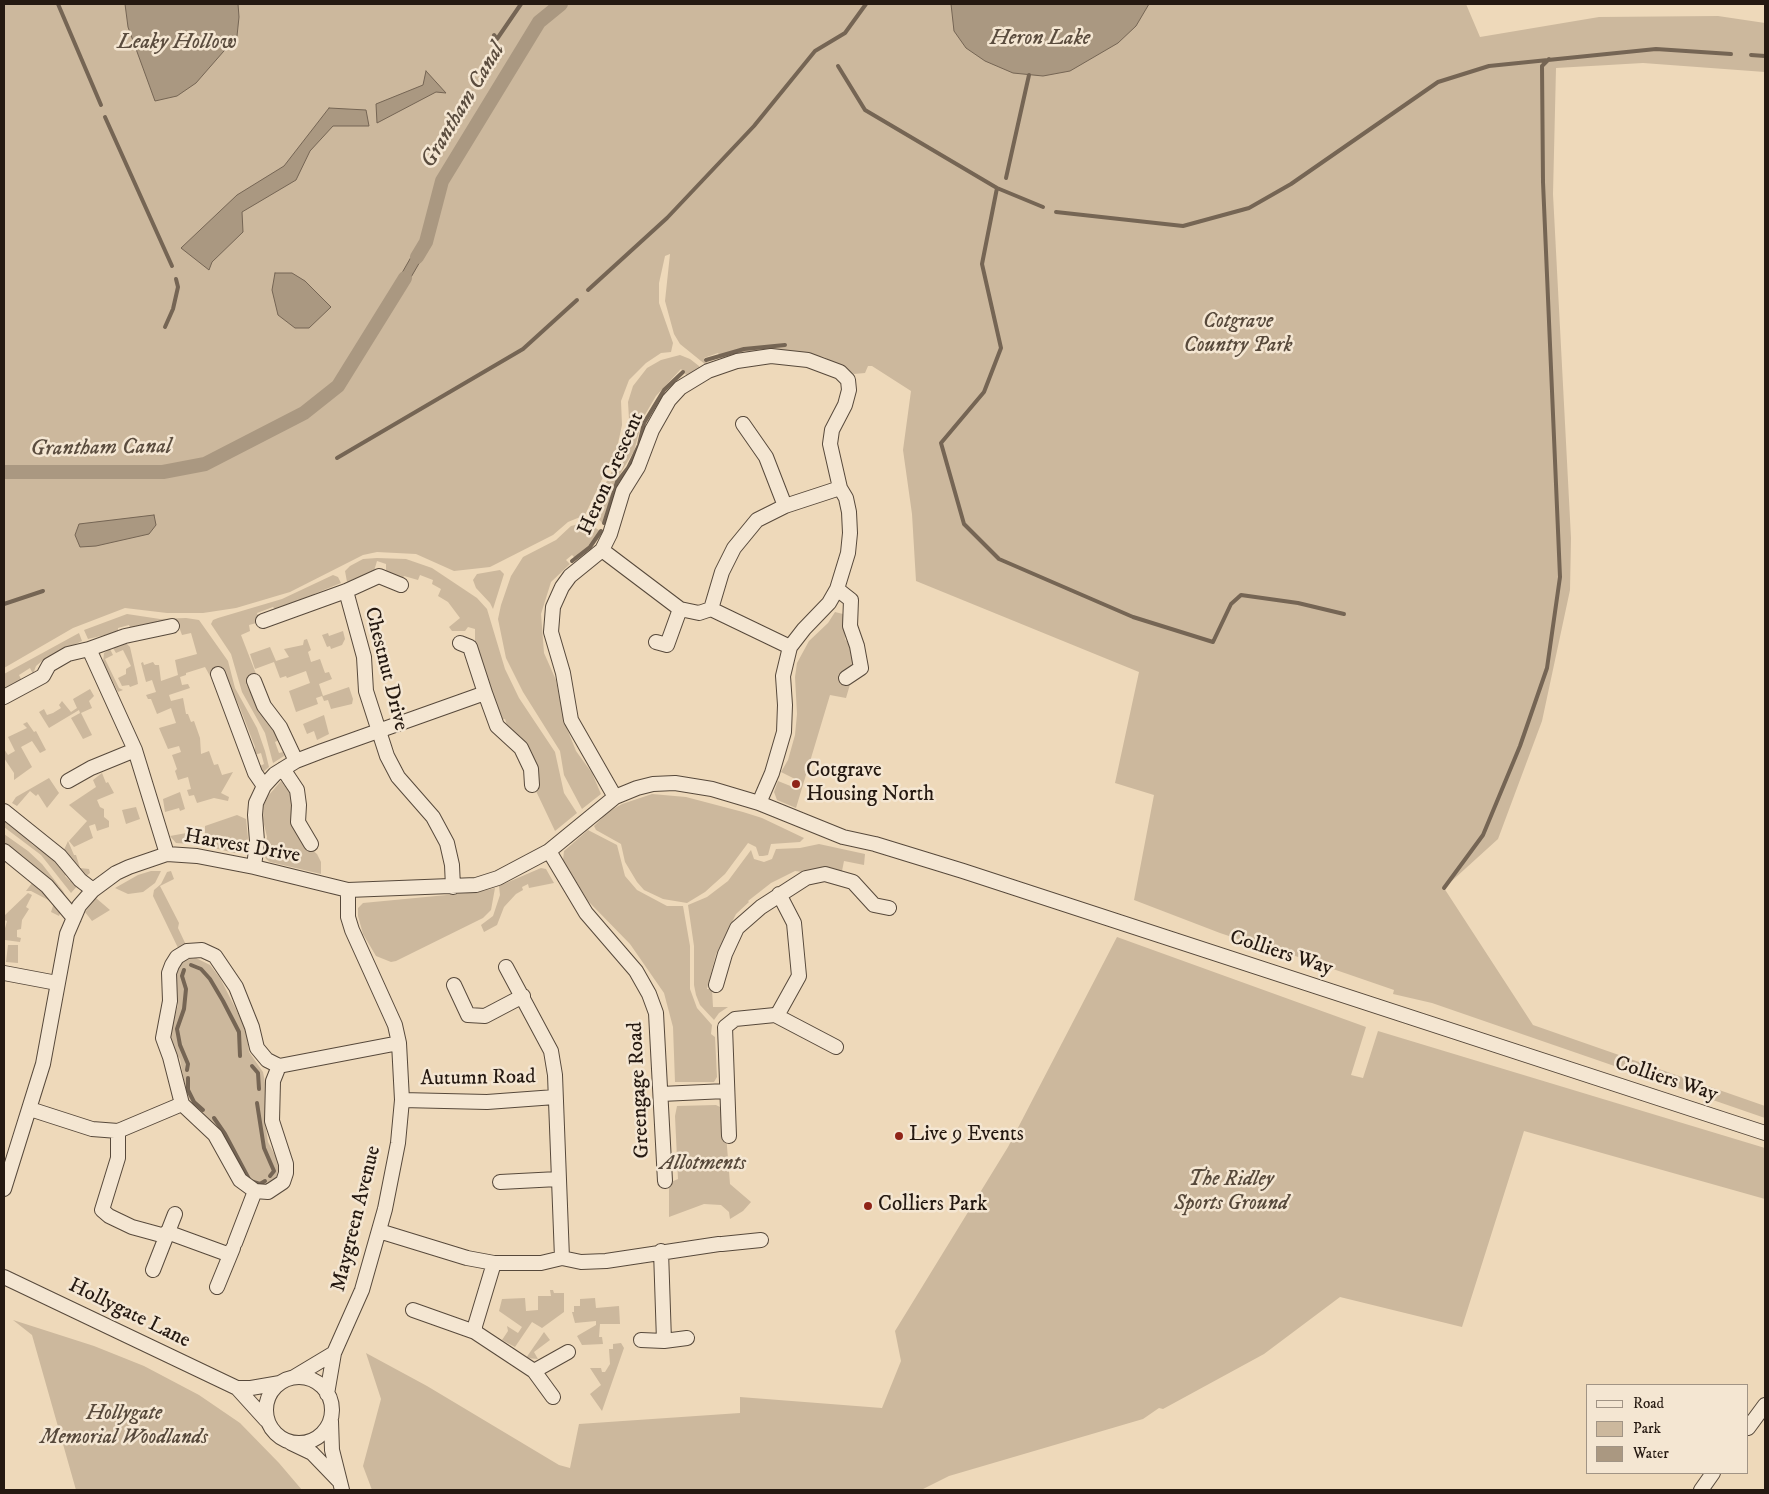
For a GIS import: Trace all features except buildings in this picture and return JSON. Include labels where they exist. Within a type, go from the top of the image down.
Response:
[{"type":"street","name":"Heron Crescent","points":[[615,797],[571,720],[563,673],[551,632],[553,607],[562,587],[570,576],[602,550],[610,534],[623,491],[638,467],[652,430],[669,400],[680,388],[708,371],[737,361],[771,356],[808,360],[840,372],[848,380],[849,390],[845,405],[832,430],[830,444],[840,488],[846,498],[850,533],[848,553],[836,589],[829,603],[804,629],[790,648],[783,676],[786,705],[784,732],[772,773],[759,803]]},
{"type":"street","points":[[743,424],[766,457],[785,506]]},
{"type":"street","points":[[711,609],[722,572],[745,532],[757,520],[785,506],[840,488]]},
{"type":"street","points":[[602,550],[680,609],[699,613],[711,609],[790,648]]},
{"type":"street","name":"Chestnut Drive","points":[[263,621],[346,591],[379,576],[401,585]]},
{"type":"street","points":[[836,589],[851,600],[850,626],[858,646],[862,668],[846,678]]},
{"type":"street","name":"Chestnut Drive","points":[[346,591],[364,657],[366,691],[378,732],[398,777],[433,817],[447,842],[452,865],[453,887]]},
{"type":"street","points":[[656,642],[667,645],[680,609]]},
{"type":"street","points":[[4,697],[43,676],[49,666],[68,654],[89,649],[125,636],[172,626]]},
{"type":"street","points":[[460,643],[470,647],[497,726],[521,748],[531,769],[532,785]]},
{"type":"street","points":[[89,649],[135,750],[167,854]]},
{"type":"street","points":[[218,674],[255,773],[264,786]]},
{"type":"street","points":[[254,681],[264,706],[280,727],[296,761]]},
{"type":"street","points":[[254,867],[257,840],[255,814],[258,795],[264,786],[283,769],[296,761],[485,693]]},
{"type":"street","points":[[68,781],[91,768],[135,750]]},
{"type":"street","points":[[283,769],[296,790],[299,805],[298,822],[311,844]]},
{"type":"street","name":"Colliers Way","points":[[615,797],[637,788],[654,784],[675,783],[712,790],[759,803],[785,815],[843,836],[973,874],[1765,1133]]},
{"type":"street","name":"Harvest Drive","points":[[4,1189],[30,1109],[49,1039],[66,934],[79,906],[93,890],[129,867],[167,854],[198,856],[254,867],[348,890],[476,885],[498,878],[549,851],[615,797]]},
{"type":"street","points":[[4,812],[60,856],[80,880],[93,890]]},
{"type":"street","points":[[4,851],[47,886],[74,918]]},
{"type":"street","name":"Greengage Road","points":[[549,851],[586,913],[636,971],[649,994],[656,1013],[665,1181]]},
{"type":"street","points":[[716,985],[725,954],[737,928],[784,891],[818,874],[832,875],[853,882],[874,905],[889,908]]},
{"type":"street","name":"Maygreen Avenue","points":[[327,1394],[334,1353],[362,1290],[379,1231],[391,1181],[402,1100],[395,1025],[363,957],[348,917],[348,890]]},
{"type":"street","points":[[775,1015],[793,990],[800,976],[794,923],[784,891]]},
{"type":"street","points":[[280,1066],[273,1081],[272,1121],[286,1164],[286,1174],[283,1182],[268,1192],[255,1191],[240,1180],[215,1135],[182,1104],[163,1038],[170,1001],[169,973],[178,957],[186,951],[202,950],[215,956],[244,1002],[257,1048],[267,1060],[280,1066],[398,1043]]},
{"type":"street","points":[[506,967],[551,1051],[555,1075],[562,1258]]},
{"type":"street","points":[[4,973],[57,983]]},
{"type":"street","points":[[454,985],[468,1014],[485,1016],[523,996]]},
{"type":"street","points":[[729,1136],[725,1027],[735,1019],[775,1015],[836,1048]]},
{"type":"street","points":[[660,1094],[726,1091]]},
{"type":"street","name":"Autumn Road","points":[[402,1100],[487,1102],[555,1097]]},
{"type":"street","points":[[30,1109],[92,1129],[118,1131],[182,1104]]},
{"type":"street","points":[[118,1131],[118,1158],[102,1210],[109,1216],[132,1227],[232,1249]]},
{"type":"street","points":[[500,1182],[558,1180]]},
{"type":"street","points":[[217,1287],[255,1191]]},
{"type":"street","points":[[153,1270],[175,1214]]},
{"type":"street","points":[[379,1231],[467,1258],[494,1263],[541,1263],[562,1258],[581,1262],[606,1262],[661,1252],[761,1240]]},
{"type":"street","points":[[661,1252],[664,1341]]},
{"type":"street","points":[[476,1332],[475,1326],[494,1263]]},
{"type":"street","name":"Hollygate Lane","points":[[4,1277],[236,1388],[266,1420]]},
{"type":"street","points":[[412,1310],[476,1332],[534,1371],[554,1397]]},
{"type":"street","points":[[641,1340],[664,1341],[687,1338]]},
{"type":"street","points":[[534,1371],[568,1352]]},
{"type":"street","points":[[334,1353],[286,1381],[267,1400],[266,1420],[273,1433],[312,1453],[341,1487]]},
{"type":"street","points":[[286,1381],[300,1377],[311,1379],[321,1385],[327,1394],[332,1406],[332,1450],[341,1487]]},
{"type":"street","name":"Hollygate Lane","points":[[236,1388],[258,1388],[286,1381]]},
{"type":"street","points":[[1749,1427],[1765,1405]]},
{"type":"street","points":[[289,1442],[296,1443],[311,1440],[320,1435],[331,1421]]},
{"type":"street","points":[[1701,1490],[1713,1474]]},
{"type":"green space","name":"Cotgrave Country Park","points":[[4,4],[1466,4],[1480,37],[1599,17],[1718,16],[1765,23],[1765,72],[1643,63],[1556,68],[1553,194],[1571,538],[1570,590],[1542,721],[1498,839],[1444,888],[1533,1025],[1765,1106],[1765,1118],[1432,1003],[1393,994],[1394,990],[1272,948],[1268,949],[1220,933],[1134,900],[1154,795],[1115,783],[1139,672],[916,581],[912,514],[903,450],[911,391],[872,366],[868,366],[865,373],[854,374],[824,357],[791,351],[767,352],[723,361],[718,353],[704,358],[709,365],[706,365],[680,344],[674,334],[665,301],[670,254],[665,256],[659,283],[659,303],[673,343],[671,352],[661,353],[646,363],[629,380],[621,401],[622,425],[617,448],[585,515],[568,522],[553,535],[490,567],[454,571],[416,554],[377,552],[363,555],[290,592],[236,608],[203,613],[167,613],[125,608],[73,628],[4,668]]},
{"type":"green space","points":[[680,355],[690,359],[699,366],[700,370],[687,376],[681,369],[656,396],[643,418],[634,451],[617,479],[602,523],[595,514],[597,500],[624,448],[629,419],[628,402],[633,386],[647,368],[661,360]]},
{"type":"green space","points":[[587,522],[603,533],[585,555],[577,560],[572,555],[566,560],[570,564],[551,582],[541,614],[544,653],[556,680],[564,721],[576,751],[592,773],[601,794],[582,809],[564,775],[560,751],[523,692],[506,658],[498,619],[511,576],[523,557],[556,540],[571,526]]},
{"type":"green space","points":[[363,559],[406,559],[432,568],[477,598],[487,609],[505,669],[519,698],[555,752],[564,793],[577,813],[555,831],[536,791],[535,766],[505,727],[507,725],[505,719],[501,720],[475,645],[475,629],[468,627],[465,631],[452,631],[449,627],[460,618],[448,602],[438,596],[441,589],[432,584],[433,580],[420,575],[418,580],[404,576],[401,581],[386,573],[386,564],[377,561],[374,571],[347,582],[345,571],[350,566]]},
{"type":"green space","points":[[500,570],[504,574],[493,609],[476,588],[473,580],[477,574]]},
{"type":"green space","points":[[333,575],[338,577],[341,583],[314,594],[315,597],[276,610],[273,607],[257,613],[260,622],[249,625],[250,631],[241,635],[258,679],[246,684],[265,720],[276,733],[279,740],[275,742],[279,753],[283,752],[284,756],[273,763],[265,733],[242,692],[231,654],[211,624],[213,620],[218,618],[282,599]]},
{"type":"green space","points":[[835,612],[843,614],[845,639],[855,653],[850,670],[851,681],[846,698],[830,695],[796,808],[777,800],[774,792],[778,781],[798,789],[801,782],[781,772],[788,760],[795,735],[797,714],[795,677],[797,663],[809,641],[828,623]]},
{"type":"green space","points":[[127,614],[160,619],[186,618],[199,620],[228,661],[235,688],[257,728],[265,751],[269,767],[261,774],[258,767],[264,764],[261,753],[254,755],[255,747],[240,708],[221,668],[214,671],[214,674],[210,676],[205,667],[186,673],[186,675],[180,677],[182,685],[188,684],[190,688],[169,695],[171,701],[183,698],[186,714],[188,714],[191,722],[194,721],[200,738],[201,754],[209,751],[214,765],[218,764],[222,775],[233,772],[221,793],[229,797],[228,801],[214,798],[197,803],[194,795],[189,796],[187,790],[191,789],[188,777],[178,780],[175,771],[177,769],[172,755],[181,752],[179,746],[168,749],[159,728],[176,723],[171,708],[157,714],[151,699],[148,699],[146,695],[156,692],[152,680],[146,682],[141,663],[143,662],[144,665],[153,662],[155,665],[159,665],[161,681],[178,675],[175,660],[197,654],[191,633],[182,635],[179,627],[131,630],[129,625],[118,628],[118,632],[88,639],[84,630]]},
{"type":"green space","points":[[343,631],[345,639],[342,645],[331,649],[330,646],[327,647],[322,635],[328,633],[329,636]]},
{"type":"green space","points":[[79,633],[82,641],[43,660],[36,666],[33,674],[30,668],[19,675],[22,681],[4,691],[4,674]]},
{"type":"green space","points":[[307,639],[311,650],[308,652],[311,662],[320,659],[325,673],[329,672],[332,679],[319,684],[323,696],[349,687],[353,699],[352,704],[331,709],[328,700],[324,701],[322,696],[316,698],[318,704],[296,712],[289,691],[310,683],[306,671],[287,678],[286,676],[280,678],[274,662],[255,669],[250,654],[270,647],[276,661],[289,657],[284,649],[303,645],[304,640]]},
{"type":"green space","points":[[121,642],[126,643],[130,647],[137,678],[138,684],[130,687],[129,685],[122,686],[118,678],[126,674],[126,669],[131,666],[123,650],[116,653],[113,648],[121,646]]},
{"type":"green space","points":[[110,649],[113,655],[105,659],[119,688],[123,690],[118,692],[103,662],[104,653]]},
{"type":"green space","points":[[90,689],[94,696],[89,701],[92,708],[81,713],[92,735],[83,739],[71,718],[80,713],[79,710],[49,728],[39,712],[44,709],[47,715],[53,713],[61,708],[59,705],[62,701],[71,712],[77,708],[73,699]]},
{"type":"green space","points":[[324,715],[329,734],[317,740],[314,731],[307,734],[303,724]]},
{"type":"green space","points":[[27,722],[34,732],[36,731],[46,750],[40,753],[32,741],[21,747],[32,767],[14,780],[14,773],[4,758],[4,749],[8,755],[15,751],[8,737],[27,728],[23,724]]},
{"type":"green space","points":[[102,773],[106,783],[108,782],[114,793],[97,800],[100,807],[104,809],[104,817],[109,821],[109,827],[97,831],[95,824],[89,826],[93,838],[74,847],[69,841],[87,821],[69,805],[96,787],[93,780]]},
{"type":"green space","points":[[49,778],[59,793],[47,808],[38,794],[36,796],[30,791],[17,806],[12,803],[16,797]]},
{"type":"green space","points":[[281,781],[291,795],[296,831],[300,840],[317,854],[321,862],[321,874],[270,862],[266,859],[264,854],[267,837],[263,820],[264,804],[268,796]]},
{"type":"green space","points":[[180,792],[185,809],[180,811],[179,808],[165,812],[163,799]]},
{"type":"green space","points":[[652,794],[686,797],[743,812],[762,818],[804,838],[800,842],[771,844],[768,855],[763,856],[759,856],[756,847],[748,843],[725,874],[705,892],[687,903],[663,899],[644,890],[625,862],[621,844],[596,830],[594,826],[608,812],[622,804]]},
{"type":"green space","points":[[136,807],[140,819],[126,824],[122,810]]},
{"type":"green space","points":[[237,815],[246,819],[248,838],[245,850],[235,853],[205,846],[205,826]]},
{"type":"green space","points":[[4,821],[10,823],[33,845],[47,853],[67,873],[65,876],[70,881],[73,878],[79,884],[71,893],[41,855],[4,827]]},
{"type":"green space","points":[[588,830],[617,845],[625,876],[637,890],[667,906],[683,906],[690,946],[690,989],[697,1008],[712,1025],[711,1034],[715,1037],[717,1077],[714,1082],[675,1082],[673,1027],[664,993],[630,944],[588,901],[563,860],[564,851]]},
{"type":"green space","points":[[192,832],[192,844],[176,843],[170,836]]},
{"type":"green space","points":[[4,834],[28,851],[42,864],[63,891],[67,899],[66,901],[59,894],[61,891],[58,886],[54,887],[23,856],[4,846]]},
{"type":"green space","points":[[68,841],[74,855],[76,855],[80,868],[89,869],[90,873],[85,877],[63,852]]},
{"type":"green space","points":[[819,844],[865,854],[864,865],[844,861],[842,871],[827,867],[803,872],[795,871],[771,883],[748,901],[736,914],[716,954],[707,989],[712,989],[713,1007],[728,1007],[719,1013],[714,1020],[700,1005],[696,995],[694,985],[694,946],[688,905],[707,897],[728,881],[751,850],[754,859],[764,862],[772,859],[776,849],[800,848]]},
{"type":"green space","points":[[541,868],[546,869],[554,883],[529,888],[528,884],[522,887],[523,890],[516,894],[504,907],[497,925],[484,932],[481,925],[493,916],[500,895],[499,886]]},
{"type":"green space","points":[[151,871],[161,871],[155,883],[143,892],[128,894],[115,888],[138,875]]},
{"type":"green space","points":[[171,871],[174,879],[160,886],[179,923],[178,928],[187,947],[180,952],[153,896],[154,890],[161,884],[167,872]]},
{"type":"green space","points":[[32,883],[62,909],[59,916],[51,912],[54,903],[31,891],[26,891]]},
{"type":"green space","points":[[495,888],[491,910],[483,918],[396,961],[391,962],[376,956],[363,934],[358,916],[358,908],[363,903],[478,892]]},
{"type":"green space","points":[[28,893],[32,895],[26,907],[29,909],[22,920],[21,929],[17,930],[17,937],[21,938],[20,942],[5,940],[4,932],[7,921],[4,920],[4,916]]},
{"type":"green space","points":[[96,898],[110,910],[92,921],[85,912]]},
{"type":"green space","name":"The Ridley Sports Ground","points":[[1117,937],[1366,1027],[1351,1075],[1363,1078],[1378,1031],[1765,1148],[1765,1199],[1524,1131],[1462,1327],[1340,1297],[1264,1354],[1163,1409],[1159,1408],[1143,1419],[949,1476],[921,1490],[372,1490],[363,1466],[381,1399],[366,1353],[427,1386],[559,1465],[570,1468],[579,1424],[740,1413],[740,1397],[882,1408],[901,1361],[895,1331],[1008,1147]]},
{"type":"green space","points":[[8,945],[18,945],[18,963],[6,962]]},
{"type":"green space","points":[[196,958],[210,965],[220,978],[246,1029],[249,1052],[263,1072],[266,1088],[265,1123],[268,1142],[278,1161],[277,1176],[269,1185],[257,1187],[243,1175],[225,1138],[191,1102],[186,1092],[180,1059],[173,1049],[170,1033],[178,1005],[176,972],[184,960]]},
{"type":"green space","name":"Allotments","points":[[716,1105],[724,1109],[730,1184],[751,1202],[743,1211],[730,1219],[729,1212],[721,1205],[704,1204],[669,1217],[669,1183],[678,1179],[675,1116],[677,1106]]},
{"type":"green space","points":[[550,1290],[553,1290],[554,1293],[564,1293],[564,1312],[542,1328],[532,1322],[515,1347],[502,1340],[508,1331],[507,1326],[518,1333],[522,1327],[499,1311],[502,1299],[525,1298],[526,1311],[538,1310],[538,1296],[551,1296]]},
{"type":"green space","points":[[595,1298],[596,1308],[619,1306],[620,1324],[600,1324],[599,1337],[602,1337],[603,1344],[582,1345],[577,1336],[596,1325],[596,1321],[575,1323],[572,1312],[574,1312],[574,1306],[580,1306],[580,1299]]},
{"type":"green space","name":"Hollygate Memorial Woodlands","points":[[13,1320],[94,1346],[144,1366],[199,1395],[240,1423],[302,1490],[76,1490],[32,1335]]},
{"type":"green space","points":[[544,1332],[550,1340],[534,1352],[538,1359],[526,1358]]},
{"type":"green space","points":[[621,1343],[624,1348],[602,1411],[590,1394],[601,1385],[590,1368],[601,1368],[602,1372],[605,1372],[610,1364],[609,1349],[613,1349],[613,1344]]},
{"type":"water","name":"Leaky Hollow","points":[[125,4],[238,4],[237,36],[196,83],[177,96],[155,101],[128,27]]},
{"type":"water","name":"Heron Lake","points":[[951,4],[1149,4],[1136,26],[1118,43],[1070,71],[1043,76],[1013,73],[985,61],[966,48],[954,31]]},
{"type":"water","points":[[426,71],[446,93],[436,92],[377,123],[376,104],[423,85]]},
{"type":"water","points":[[329,108],[366,110],[369,126],[333,126],[310,151],[296,180],[242,212],[243,232],[212,262],[209,270],[181,248],[237,195],[284,166]]},
{"type":"water","points":[[423,236],[426,242],[432,241],[403,291],[396,293],[394,287]]},
{"type":"water","points":[[275,273],[292,273],[305,281],[331,307],[309,328],[295,328],[278,315],[272,290]]},
{"type":"water","points":[[154,515],[156,525],[149,534],[96,546],[80,547],[75,535],[79,524]]},
{"type":"waterway","points":[[58,4],[101,105]]},
{"type":"waterway","points":[[494,35],[497,39],[521,4]]},
{"type":"waterway","name":"Grantham Canal","points":[[417,257],[426,242],[442,181],[539,22],[561,4]]},
{"type":"waterway","points":[[588,290],[667,218],[754,126],[815,51],[845,33],[866,4]]},
{"type":"waterway","points":[[1056,212],[1183,226],[1249,208],[1291,184],[1438,82],[1489,66],[1656,49],[1731,54]]},
{"type":"waterway","points":[[1751,55],[1765,56]]},
{"type":"waterway","points":[[1444,888],[1483,835],[1520,746],[1547,668],[1560,577],[1543,182],[1542,66],[1549,59]]},
{"type":"waterway","points":[[838,66],[865,110],[997,188],[1043,207]]},
{"type":"waterway","points":[[1006,178],[1029,75]]},
{"type":"waterway","points":[[105,117],[172,266]]},
{"type":"waterway","points":[[997,188],[982,264],[1001,348],[984,392],[941,443],[964,524],[999,559],[1133,617],[1213,642],[1231,604],[1241,595],[1298,603],[1344,614]]},
{"type":"waterway","name":"Grantham Canal","points":[[4,472],[163,472],[205,464],[304,413],[338,386],[405,278]]},
{"type":"waterway","points":[[165,327],[173,309],[178,287],[176,279]]},
{"type":"waterway","points":[[337,458],[523,349],[577,300]]},
{"type":"waterway","points":[[706,360],[744,349],[785,345]]},
{"type":"waterway","points":[[604,523],[617,482],[628,468],[639,445],[644,423],[664,390],[683,372]]},
{"type":"waterway","points":[[572,561],[590,547],[601,531]]},
{"type":"waterway","points":[[4,604],[43,591]]},
{"type":"waterway","points":[[191,965],[201,969],[210,979],[223,1001],[239,1032],[240,1056]]},
{"type":"waterway","points":[[184,970],[182,976],[186,989],[184,1009],[177,1029],[180,1045],[188,1064],[187,1070]]},
{"type":"waterway","points":[[252,1066],[258,1073],[259,1089]]},
{"type":"waterway","points":[[188,1078],[188,1090],[194,1102],[203,1110]]},
{"type":"waterway","points":[[257,1103],[264,1148],[274,1171],[270,1176]]},
{"type":"waterway","points":[[214,1118],[225,1134],[250,1181],[260,1184],[265,1181]]},
{"type":"place","name":"Cotgrave Housing North","points":[[796,784]]},
{"type":"place","name":"Live 9 Events","points":[[899,1136]]},
{"type":"place","name":"Colliers Park","points":[[868,1206]]}]
